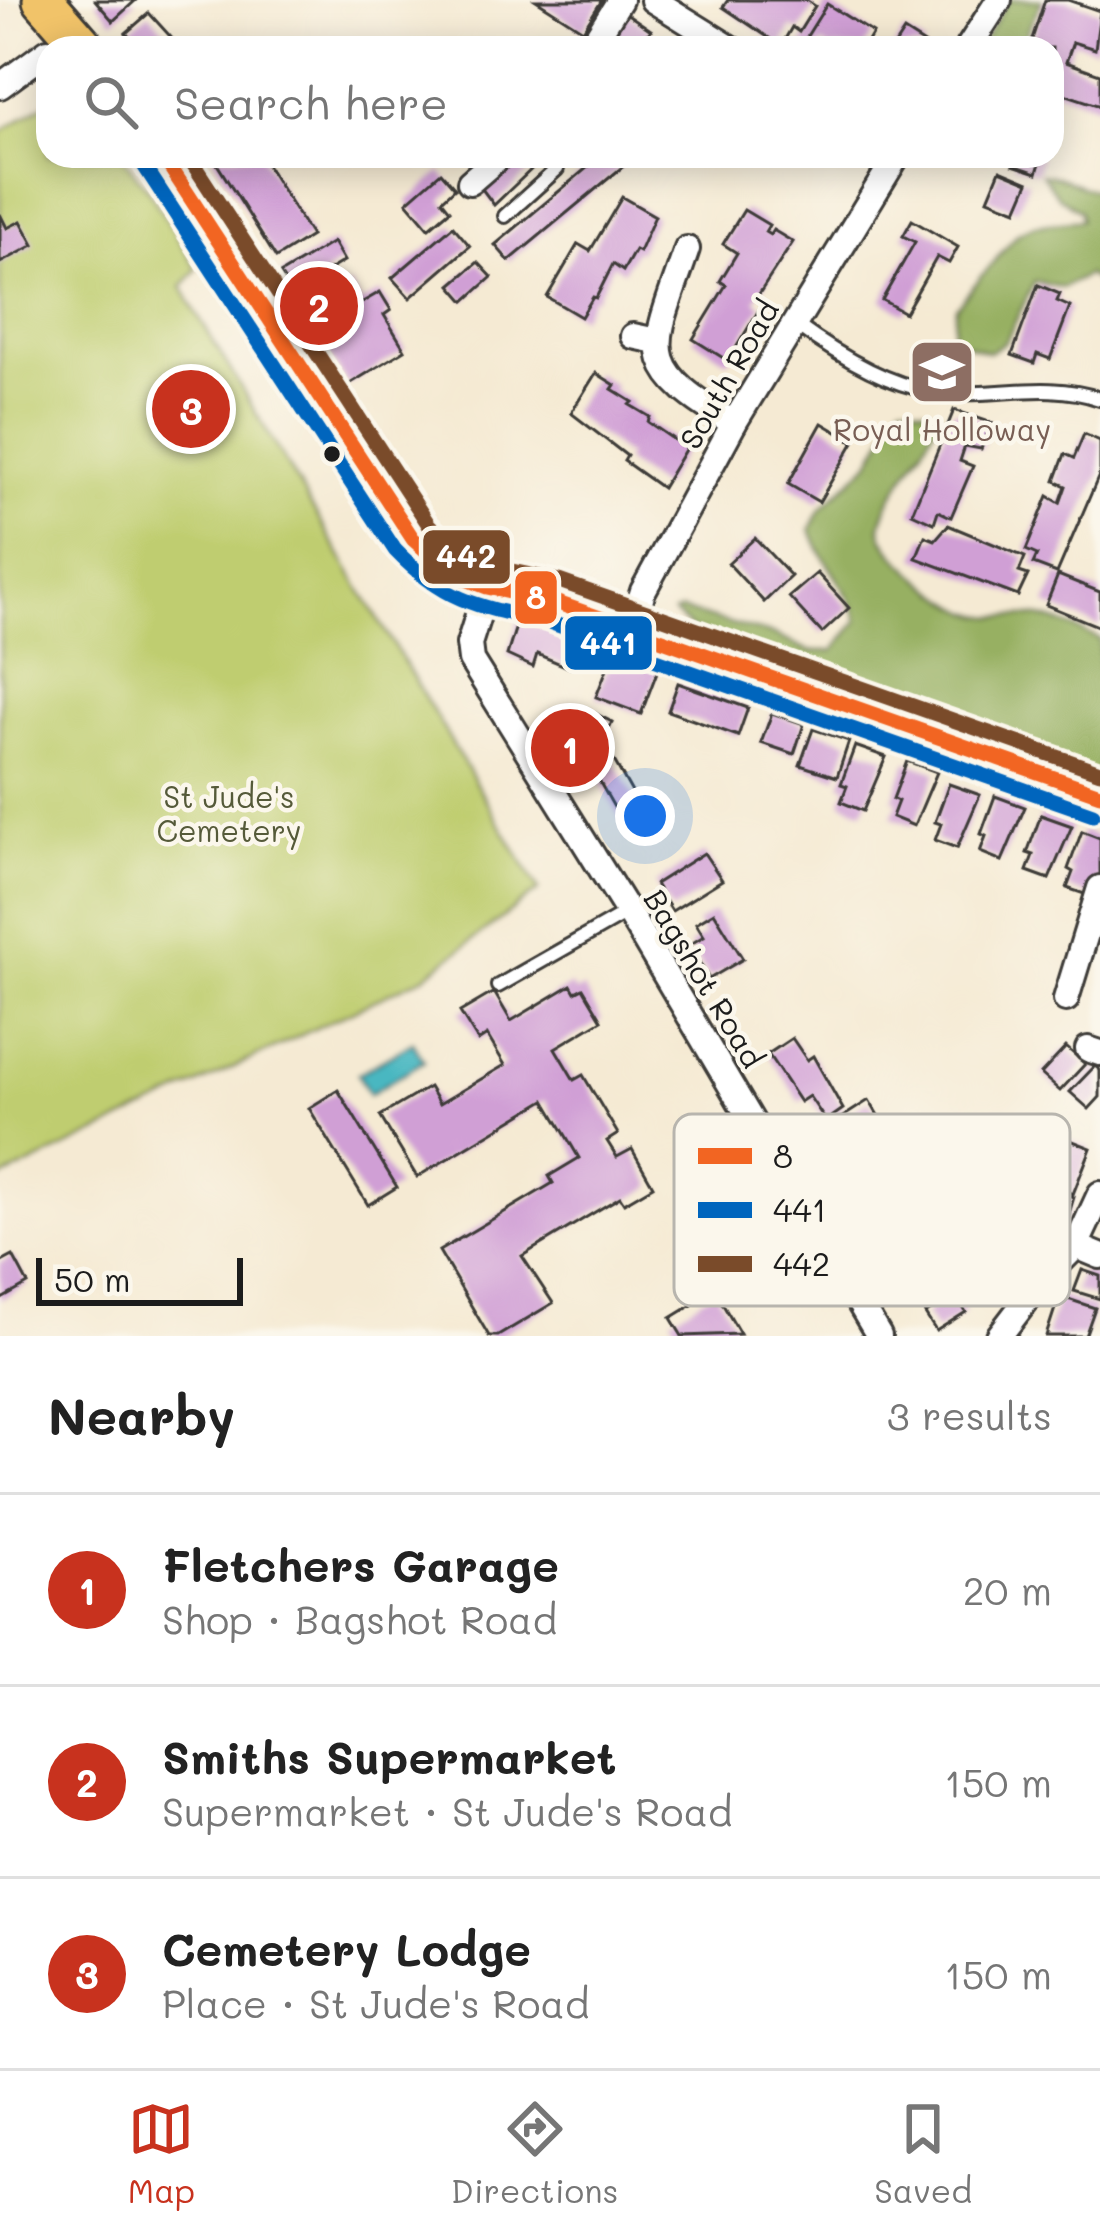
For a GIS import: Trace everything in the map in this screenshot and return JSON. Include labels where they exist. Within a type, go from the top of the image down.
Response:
[{"type":"main road","points":[[44,0],[60,36]]},
{"type":"main road","points":[[171,168],[400,523],[454,574],[552,602],[1100,794]]},
{"type":"street","points":[[598,36],[620,0]]},
{"type":"street","points":[[653,0],[711,36]]},
{"type":"street","points":[[976,36],[999,0]]},
{"type":"street","points":[[0,86],[36,63]]},
{"type":"street","points":[[470,182],[486,168]]},
{"type":"street","name":"South Road","points":[[630,632],[643,591],[734,423],[890,168]]},
{"type":"street","points":[[687,249],[645,339],[679,388],[734,423]]},
{"type":"street","name":"Bagshot Road","points":[[487,587],[469,644],[471,660],[628,912],[745,1114]]},
{"type":"street","points":[[1066,999],[1100,888]]},
{"type":"street","points":[[1088,1251],[1100,1194]]},
{"type":"street","name":"Bagshot Road","points":[[857,1306],[873,1334]]},
{"type":"street","points":[[998,1336],[1022,1306]]},
{"type":"lane","points":[[505,216],[556,168]]},
{"type":"lane","points":[[794,323],[862,364],[931,391],[1062,389],[1100,399]]},
{"type":"lane","points":[[498,986],[628,912]]},
{"type":"green space","points":[[1009,0],[1042,0],[1025,36],[986,36]]},
{"type":"green space","name":"St Jude's Cemetery","points":[[36,110],[36,168],[131,168],[148,190],[197,269],[182,287],[539,890],[425,976],[0,1179],[0,132]]},
{"type":"green space","points":[[1042,174],[1100,191],[1100,285],[1087,275],[1062,288],[1035,281],[1006,341],[989,352],[952,339],[956,307],[1018,233],[1035,225],[1081,220],[1080,211],[1058,196]]},
{"type":"green space","points":[[902,403],[940,412],[890,501],[881,528],[884,538],[918,577],[963,608],[988,616],[1047,618],[1100,639],[1100,779],[861,692],[786,659],[693,630],[674,613],[680,610],[774,635],[810,651],[833,651],[858,621],[811,529],[821,509],[870,462]]},
{"type":"water","points":[[413,1042],[424,1061],[369,1094],[358,1074]]},
{"type":"building","points":[[95,0],[136,0],[113,21]]},
{"type":"building","points":[[536,0],[602,0],[583,30]]},
{"type":"building","points":[[728,0],[806,0],[815,6],[799,32],[792,27],[787,36],[766,36],[723,7]]},
{"type":"building","points":[[1045,0],[1068,0],[1100,11],[1095,49],[1073,42],[1066,62],[1100,74],[1100,106],[1064,94],[1064,36],[1033,36]]},
{"type":"building","points":[[827,4],[873,33],[871,36],[807,36]]},
{"type":"building","points":[[149,13],[169,36],[128,36],[126,33]]},
{"type":"building","points":[[626,13],[651,30],[647,36],[610,36]]},
{"type":"building","points":[[220,168],[268,168],[311,236],[276,258]]},
{"type":"building","points":[[498,168],[533,168],[494,205],[479,185]]},
{"type":"building","points":[[587,168],[621,168],[509,261],[495,245]]},
{"type":"building","points":[[1000,170],[1029,182],[1017,210],[988,199]]},
{"type":"building","points":[[441,172],[455,188],[442,200],[450,210],[429,228],[407,202]]},
{"type":"building","points":[[622,197],[655,216],[639,252],[635,250],[623,271],[613,264],[581,317],[547,297],[578,244],[590,251]]},
{"type":"building","points":[[744,210],[769,225],[765,232],[770,235],[773,230],[793,242],[755,300],[762,305],[728,361],[693,339],[726,285],[720,281],[737,253],[723,244]]},
{"type":"building","points":[[0,214],[7,228],[21,221],[34,245],[0,263]]},
{"type":"building","points":[[912,220],[958,247],[949,263],[937,257],[905,313],[882,300],[915,242],[903,236]]},
{"type":"building","points":[[453,226],[470,246],[410,298],[392,278]]},
{"type":"building","points":[[333,242],[344,261],[324,273],[336,294],[350,285],[361,303],[380,292],[391,310],[384,315],[405,350],[348,385],[280,274]]},
{"type":"building","points":[[478,262],[492,277],[465,301],[451,285]]},
{"type":"building","points":[[1038,285],[1060,294],[1057,301],[1070,307],[1050,359],[1037,354],[1034,363],[1012,355]]},
{"type":"building","points":[[596,373],[650,417],[648,422],[686,448],[662,488],[571,413]]},
{"type":"building","points":[[199,386],[219,425],[202,435],[196,424],[183,431],[167,405]]},
{"type":"building","points":[[954,410],[992,423],[981,449],[965,446],[960,461],[973,466],[951,517],[938,511],[934,523],[912,513]]},
{"type":"building","points":[[822,423],[854,442],[819,502],[788,484]]},
{"type":"building","points":[[1084,434],[1100,441],[1100,473],[1057,573],[1033,564],[1037,555],[1026,550],[1048,496],[1060,503],[1066,486],[1055,481],[1065,454],[1074,458]]},
{"type":"building","points":[[948,525],[1025,557],[1019,572],[1028,575],[1018,596],[916,558],[925,536],[935,540]]},
{"type":"building","points":[[755,538],[791,576],[764,602],[728,563]]},
{"type":"building","points":[[817,573],[849,608],[822,633],[789,597]]},
{"type":"building","points":[[1058,575],[1100,592],[1100,627],[1046,605]]},
{"type":"building","points":[[518,620],[579,639],[570,668],[537,654],[533,667],[507,655]]},
{"type":"building","points":[[615,648],[660,664],[641,714],[596,697]]},
{"type":"building","points":[[678,683],[748,708],[738,736],[668,711]]},
{"type":"building","points":[[582,707],[612,722],[603,741],[647,819],[627,830],[590,765],[574,775],[553,742],[569,732]]},
{"type":"building","points":[[772,713],[804,724],[794,754],[761,743]]},
{"type":"building","points":[[813,729],[849,741],[837,777],[800,765]]},
{"type":"building","points":[[855,746],[886,757],[863,811],[841,802],[847,786],[841,784]]},
{"type":"building","points":[[907,761],[937,772],[914,826],[892,817],[898,801],[893,799]]},
{"type":"building","points":[[949,784],[980,795],[957,848],[935,840],[941,824],[935,822]]},
{"type":"building","points":[[995,796],[1025,807],[1002,861],[980,852],[986,836],[981,834]]},
{"type":"building","points":[[1041,815],[1072,826],[1049,879],[1027,871],[1033,855],[1027,853]]},
{"type":"building","points":[[1082,831],[1100,838],[1100,876],[1090,896],[1067,888],[1073,872],[1068,869]]},
{"type":"building","points":[[704,853],[722,880],[672,911],[655,884]]},
{"type":"building","points":[[714,912],[743,959],[709,979],[689,945],[704,936],[696,923]]},
{"type":"building","points":[[571,985],[575,992],[583,988],[602,1020],[555,1048],[574,1080],[583,1075],[618,1134],[607,1141],[617,1157],[632,1149],[653,1186],[624,1203],[620,1197],[522,1256],[553,1303],[498,1336],[489,1336],[439,1251],[553,1183],[549,1176],[579,1158],[545,1100],[417,1177],[380,1116],[429,1087],[439,1104],[505,1065],[487,1035],[478,1041],[460,1012],[494,992],[511,1021]]},
{"type":"building","points":[[792,1038],[807,1060],[813,1056],[843,1109],[821,1114],[809,1096],[800,1102],[768,1054]]},
{"type":"building","points":[[1066,1047],[1085,1064],[1060,1091],[1041,1074]]},
{"type":"building","points":[[1095,1066],[1100,1070],[1100,1097],[1089,1109],[1070,1092]]},
{"type":"building","points":[[338,1090],[397,1187],[368,1205],[309,1108]]},
{"type":"building","points":[[869,1100],[877,1114],[847,1114]]},
{"type":"building","points":[[1070,1140],[1091,1148],[1070,1193]]},
{"type":"building","points":[[13,1256],[28,1284],[0,1300],[0,1263]]},
{"type":"building","points":[[1082,1270],[1100,1276],[1100,1299],[1074,1291]]},
{"type":"building","points":[[1070,1300],[1095,1308],[1085,1336],[1046,1336],[1056,1306],[1070,1306]]},
{"type":"building","points":[[691,1306],[724,1306],[740,1334],[682,1336],[671,1318]]},
{"type":"building","points":[[937,1306],[962,1306],[966,1312],[936,1331],[925,1314]]},
{"type":"transit line","name":"441","points":[[146,168],[395,550],[430,581],[464,600],[546,621],[1093,814]]},
{"type":"transit line","name":"8","points":[[171,168],[413,539],[453,574],[552,601],[1100,794]]},
{"type":"transit line","name":"442","points":[[196,168],[429,525],[464,556],[559,581],[1100,772]]},
{"type":"place","name":"Smiths Supermarket","points":[[319,306]]},
{"type":"place","name":"Royal Holloway","points":[[942,372]]},
{"type":"place","name":"Cemetery Lodge","points":[[191,409]]},
{"type":"place","name":"Fletchers Garage","points":[[570,748]]}]
